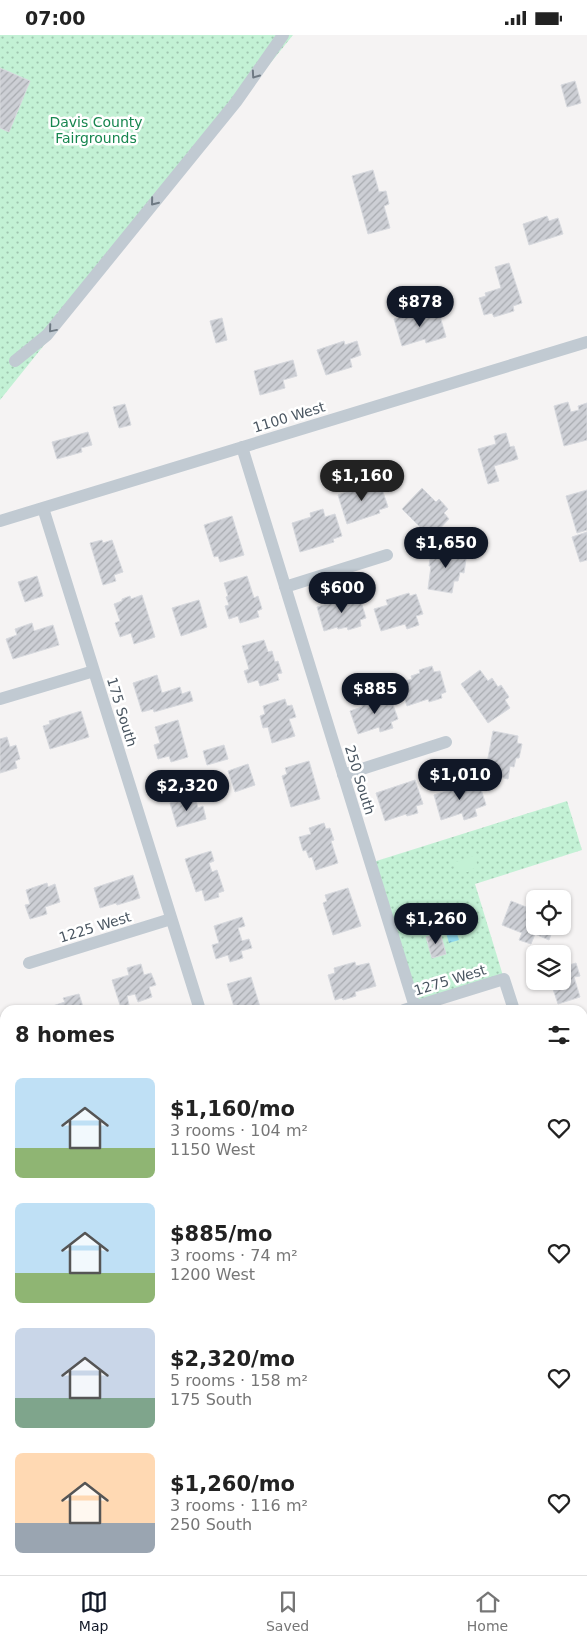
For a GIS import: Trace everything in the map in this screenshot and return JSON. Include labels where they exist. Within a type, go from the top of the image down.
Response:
[{"type":"street","points":[[15,361],[47,335],[236,102],[283,35]]},
{"type":"street","name":"1100 West","points":[[0,521],[587,342]]},
{"type":"street","name":"250 South","points":[[242,447],[343,775],[409,1005]]},
{"type":"street","name":"175 South","points":[[43,508],[198,1005]]},
{"type":"street","points":[[285,587],[387,555]]},
{"type":"street","points":[[0,699],[94,671]]},
{"type":"street","points":[[343,775],[446,741]]},
{"type":"street","name":"1225 West","points":[[29,963],[171,919]]},
{"type":"street","name":"1275 West","points":[[420,1005],[504,979],[512,1005]]},
{"type":"green space","name":"Davis County Fairgrounds","points":[[0,35],[293,35],[0,400]]},
{"type":"green space","points":[[567,801],[582,850],[475,884],[504,979],[421,1005],[414,1005],[370,863]]},
{"type":"green space","points":[[476,855],[477,866],[468,872],[458,872],[453,863]]},
{"type":"water","points":[[449,909],[459,940],[449,943],[440,912]]},
{"type":"building","points":[[0,68],[30,81],[9,132],[0,128]]},
{"type":"building","points":[[575,81],[581,103],[567,107],[561,85]]},
{"type":"building","points":[[373,170],[379,192],[386,191],[389,204],[384,206],[390,228],[368,234],[352,176]]},
{"type":"building","points":[[547,216],[549,221],[558,218],[563,234],[529,245],[523,224]]},
{"type":"building","points":[[509,263],[522,303],[513,306],[514,311],[494,317],[492,313],[484,315],[479,298],[486,296],[485,293],[501,288],[495,267]]},
{"type":"building","points":[[426,310],[428,316],[439,313],[446,337],[426,343],[425,339],[402,346],[394,319]]},
{"type":"building","points":[[222,318],[227,340],[216,343],[210,321]]},
{"type":"building","points":[[344,341],[345,345],[357,341],[361,355],[350,359],[352,367],[326,375],[317,350]]},
{"type":"building","points":[[293,360],[297,376],[283,380],[285,388],[260,395],[254,371]]},
{"type":"building","points":[[568,402],[571,412],[579,410],[578,406],[587,403],[587,440],[564,446],[554,406]]},
{"type":"building","points":[[125,404],[131,425],[119,428],[113,407]]},
{"type":"building","points":[[88,432],[92,445],[81,448],[82,452],[57,459],[52,442]]},
{"type":"building","points":[[506,433],[510,447],[514,446],[518,459],[494,466],[499,481],[488,484],[478,449],[496,444],[494,436]]},
{"type":"building","points":[[369,480],[372,489],[381,486],[388,507],[379,510],[380,513],[347,524],[338,495],[357,488],[356,485]]},
{"type":"building","points":[[422,488],[436,502],[439,499],[448,509],[444,513],[449,519],[431,538],[402,509]]},
{"type":"building","points":[[587,490],[587,530],[577,533],[566,496]]},
{"type":"building","points":[[323,509],[325,517],[335,514],[342,536],[333,539],[334,542],[300,552],[292,523],[311,517],[310,513]]},
{"type":"building","points":[[232,516],[244,555],[220,562],[218,556],[214,557],[204,525]]},
{"type":"building","points":[[587,532],[587,560],[580,562],[572,537]]},
{"type":"building","points":[[102,540],[103,543],[112,540],[123,572],[114,575],[116,581],[103,585],[90,543]]},
{"type":"building","points":[[437,547],[463,551],[462,559],[466,559],[464,573],[460,572],[458,581],[454,581],[452,593],[428,589],[431,553],[436,553]]},
{"type":"building","points":[[37,576],[43,596],[25,602],[18,582]]},
{"type":"building","points":[[247,576],[254,598],[258,596],[262,609],[257,611],[259,617],[240,623],[238,616],[229,619],[225,606],[229,605],[226,597],[228,596],[224,583]]},
{"type":"building","points":[[409,593],[410,596],[416,594],[423,614],[416,616],[419,625],[407,629],[405,624],[381,631],[374,609],[388,605],[386,600]]},
{"type":"building","points":[[142,595],[155,637],[134,644],[131,633],[120,637],[115,623],[120,621],[114,604],[130,596],[131,599]]},
{"type":"building","points":[[359,595],[366,618],[360,620],[361,626],[348,630],[347,627],[338,629],[337,627],[324,631],[317,607]]},
{"type":"building","points":[[199,600],[207,627],[181,636],[172,608]]},
{"type":"building","points":[[32,623],[34,631],[53,625],[59,645],[13,659],[6,639],[17,635],[15,629]]},
{"type":"building","points":[[264,640],[268,652],[272,651],[275,662],[278,661],[282,673],[277,674],[279,680],[260,686],[258,680],[248,683],[244,671],[249,669],[242,646]]},
{"type":"building","points":[[432,666],[434,672],[440,671],[446,692],[441,694],[442,698],[429,702],[428,699],[407,706],[399,683],[412,679],[411,676],[420,673],[419,670]]},
{"type":"building","points":[[480,670],[488,681],[492,678],[498,687],[501,685],[509,697],[505,700],[510,708],[488,723],[461,684]]},
{"type":"building","points":[[157,675],[162,693],[180,687],[182,694],[190,691],[193,701],[154,712],[153,709],[142,712],[133,683]]},
{"type":"building","points":[[383,694],[385,701],[391,699],[398,719],[391,722],[393,728],[380,732],[379,727],[358,734],[350,711],[362,707],[362,704],[371,701],[370,698]]},
{"type":"building","points":[[285,699],[287,706],[292,705],[296,717],[289,719],[295,736],[272,743],[268,727],[263,728],[260,716],[265,714],[263,706]]},
{"type":"building","points":[[81,711],[89,737],[50,749],[43,726],[50,724],[49,721]]},
{"type":"building","points":[[178,720],[188,757],[171,762],[169,756],[158,759],[154,745],[160,743],[155,727]]},
{"type":"building","points":[[493,731],[518,736],[517,743],[522,744],[519,758],[516,758],[514,767],[510,766],[508,779],[485,774]]},
{"type":"building","points":[[7,737],[10,747],[16,745],[20,759],[15,761],[17,768],[0,773],[0,739]]},
{"type":"building","points":[[224,745],[228,759],[207,765],[203,751]]},
{"type":"building","points":[[309,761],[320,799],[291,807],[282,776],[287,774],[285,768]]},
{"type":"building","points":[[248,764],[255,785],[235,792],[228,771]]},
{"type":"building","points":[[466,778],[470,789],[480,786],[486,805],[475,809],[477,816],[464,820],[462,813],[441,820],[434,795],[455,788],[453,783]]},
{"type":"building","points":[[415,780],[423,804],[416,806],[418,813],[407,816],[406,814],[385,821],[376,793]]},
{"type":"building","points":[[195,796],[198,808],[203,806],[206,819],[177,827],[170,803]]},
{"type":"building","points":[[324,823],[326,829],[330,828],[334,840],[331,841],[338,863],[316,870],[312,857],[309,858],[306,850],[303,851],[299,837],[311,834],[309,828]]},
{"type":"building","points":[[211,851],[214,861],[209,863],[212,872],[217,870],[224,891],[218,893],[219,897],[205,901],[202,890],[196,892],[185,859]]},
{"type":"building","points":[[133,875],[140,898],[100,908],[94,888]]},
{"type":"building","points":[[47,883],[48,887],[55,884],[60,902],[45,907],[47,914],[30,919],[25,905],[30,904],[26,890]]},
{"type":"building","points":[[348,888],[361,926],[333,935],[323,903],[327,901],[325,895]]},
{"type":"building","points":[[511,901],[526,907],[526,935],[535,935],[531,944],[519,940],[522,933],[502,925]]},
{"type":"building","points":[[242,917],[245,926],[238,928],[242,941],[249,939],[252,948],[241,951],[243,958],[230,962],[228,955],[216,959],[212,945],[219,943],[214,926]]},
{"type":"building","points":[[440,932],[446,954],[432,958],[426,937]]},
{"type":"building","points":[[537,935],[551,935],[549,940]]},
{"type":"building","points":[[355,962],[356,966],[369,963],[376,986],[355,992],[356,996],[335,1000],[328,975],[335,973],[334,968]]},
{"type":"building","points":[[576,963],[580,976],[574,977],[580,997],[558,1004],[553,990],[571,990],[571,964]]},
{"type":"building","points":[[141,964],[144,975],[151,973],[156,985],[149,987],[152,997],[138,1002],[135,994],[127,996],[129,1005],[120,1005],[112,980],[129,975],[127,968]]},
{"type":"building","points":[[251,977],[259,1005],[233,1005],[227,984]]},
{"type":"building","points":[[79,994],[82,1005],[56,1005],[65,1002],[63,998]]}]
